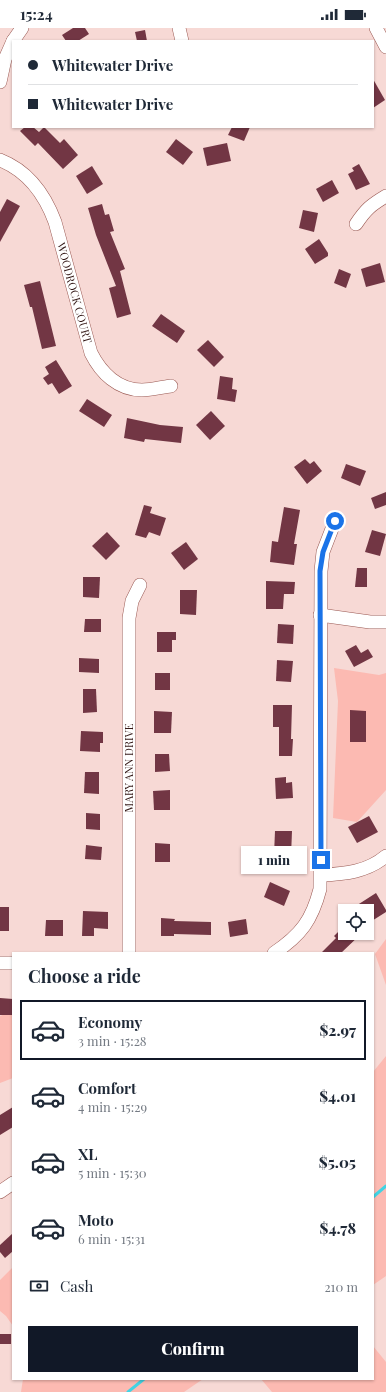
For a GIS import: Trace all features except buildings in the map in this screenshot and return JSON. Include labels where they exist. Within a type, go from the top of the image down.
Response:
[{"type":"street","points":[[14,40],[22,28]]},
{"type":"street","points":[[179,28],[182,40]]},
{"type":"street","points":[[376,28],[386,47]]},
{"type":"street","points":[[0,82],[5,59],[12,43]]},
{"type":"street","name":"WOODROCK COURT","points":[[0,160],[24,174],[36,186],[50,209],[55,222],[91,353],[97,365],[112,380],[128,388],[142,390],[171,386]]},
{"type":"street","points":[[356,224],[371,204],[386,196]]},
{"type":"street","points":[[275,952],[290,942],[303,928],[312,915],[320,889],[320,571],[323,552],[335,521]]},
{"type":"street","name":"MARY ANN DRIVE","points":[[129,952],[129,618],[132,601],[140,585]]},
{"type":"street","points":[[320,615],[370,622],[386,622]]},
{"type":"street","points":[[321,875],[342,874],[363,870],[371,867],[386,856]]},
{"type":"street","points":[[0,963],[12,963]]},
{"type":"street","points":[[0,1192],[12,1184]]},
{"type":"shaded area","points":[[334,668],[379,675],[386,673],[386,790],[357,822],[333,818],[338,701]]},
{"type":"shaded area","points":[[386,939],[386,985],[375,954]]},
{"type":"shaded area","points":[[12,1011],[12,1078],[0,1083],[0,1016]]},
{"type":"shaded area","points":[[386,1056],[386,1276],[374,1284],[374,1071]]},
{"type":"shaded area","points":[[12,1268],[12,1325],[0,1311],[0,1280]]},
{"type":"shaded area","points":[[374,1347],[386,1362],[386,1392],[272,1392],[262,1380],[374,1380]]},
{"type":"shaded area","points":[[23,1380],[202,1380],[184,1392],[21,1392]]},
{"type":"waterway","points":[[374,1196],[386,1186]]},
{"type":"waterway","points":[[128,1392],[143,1380]]},
{"type":"route","points":[[321,860],[320,571],[323,552],[335,521]]}]
